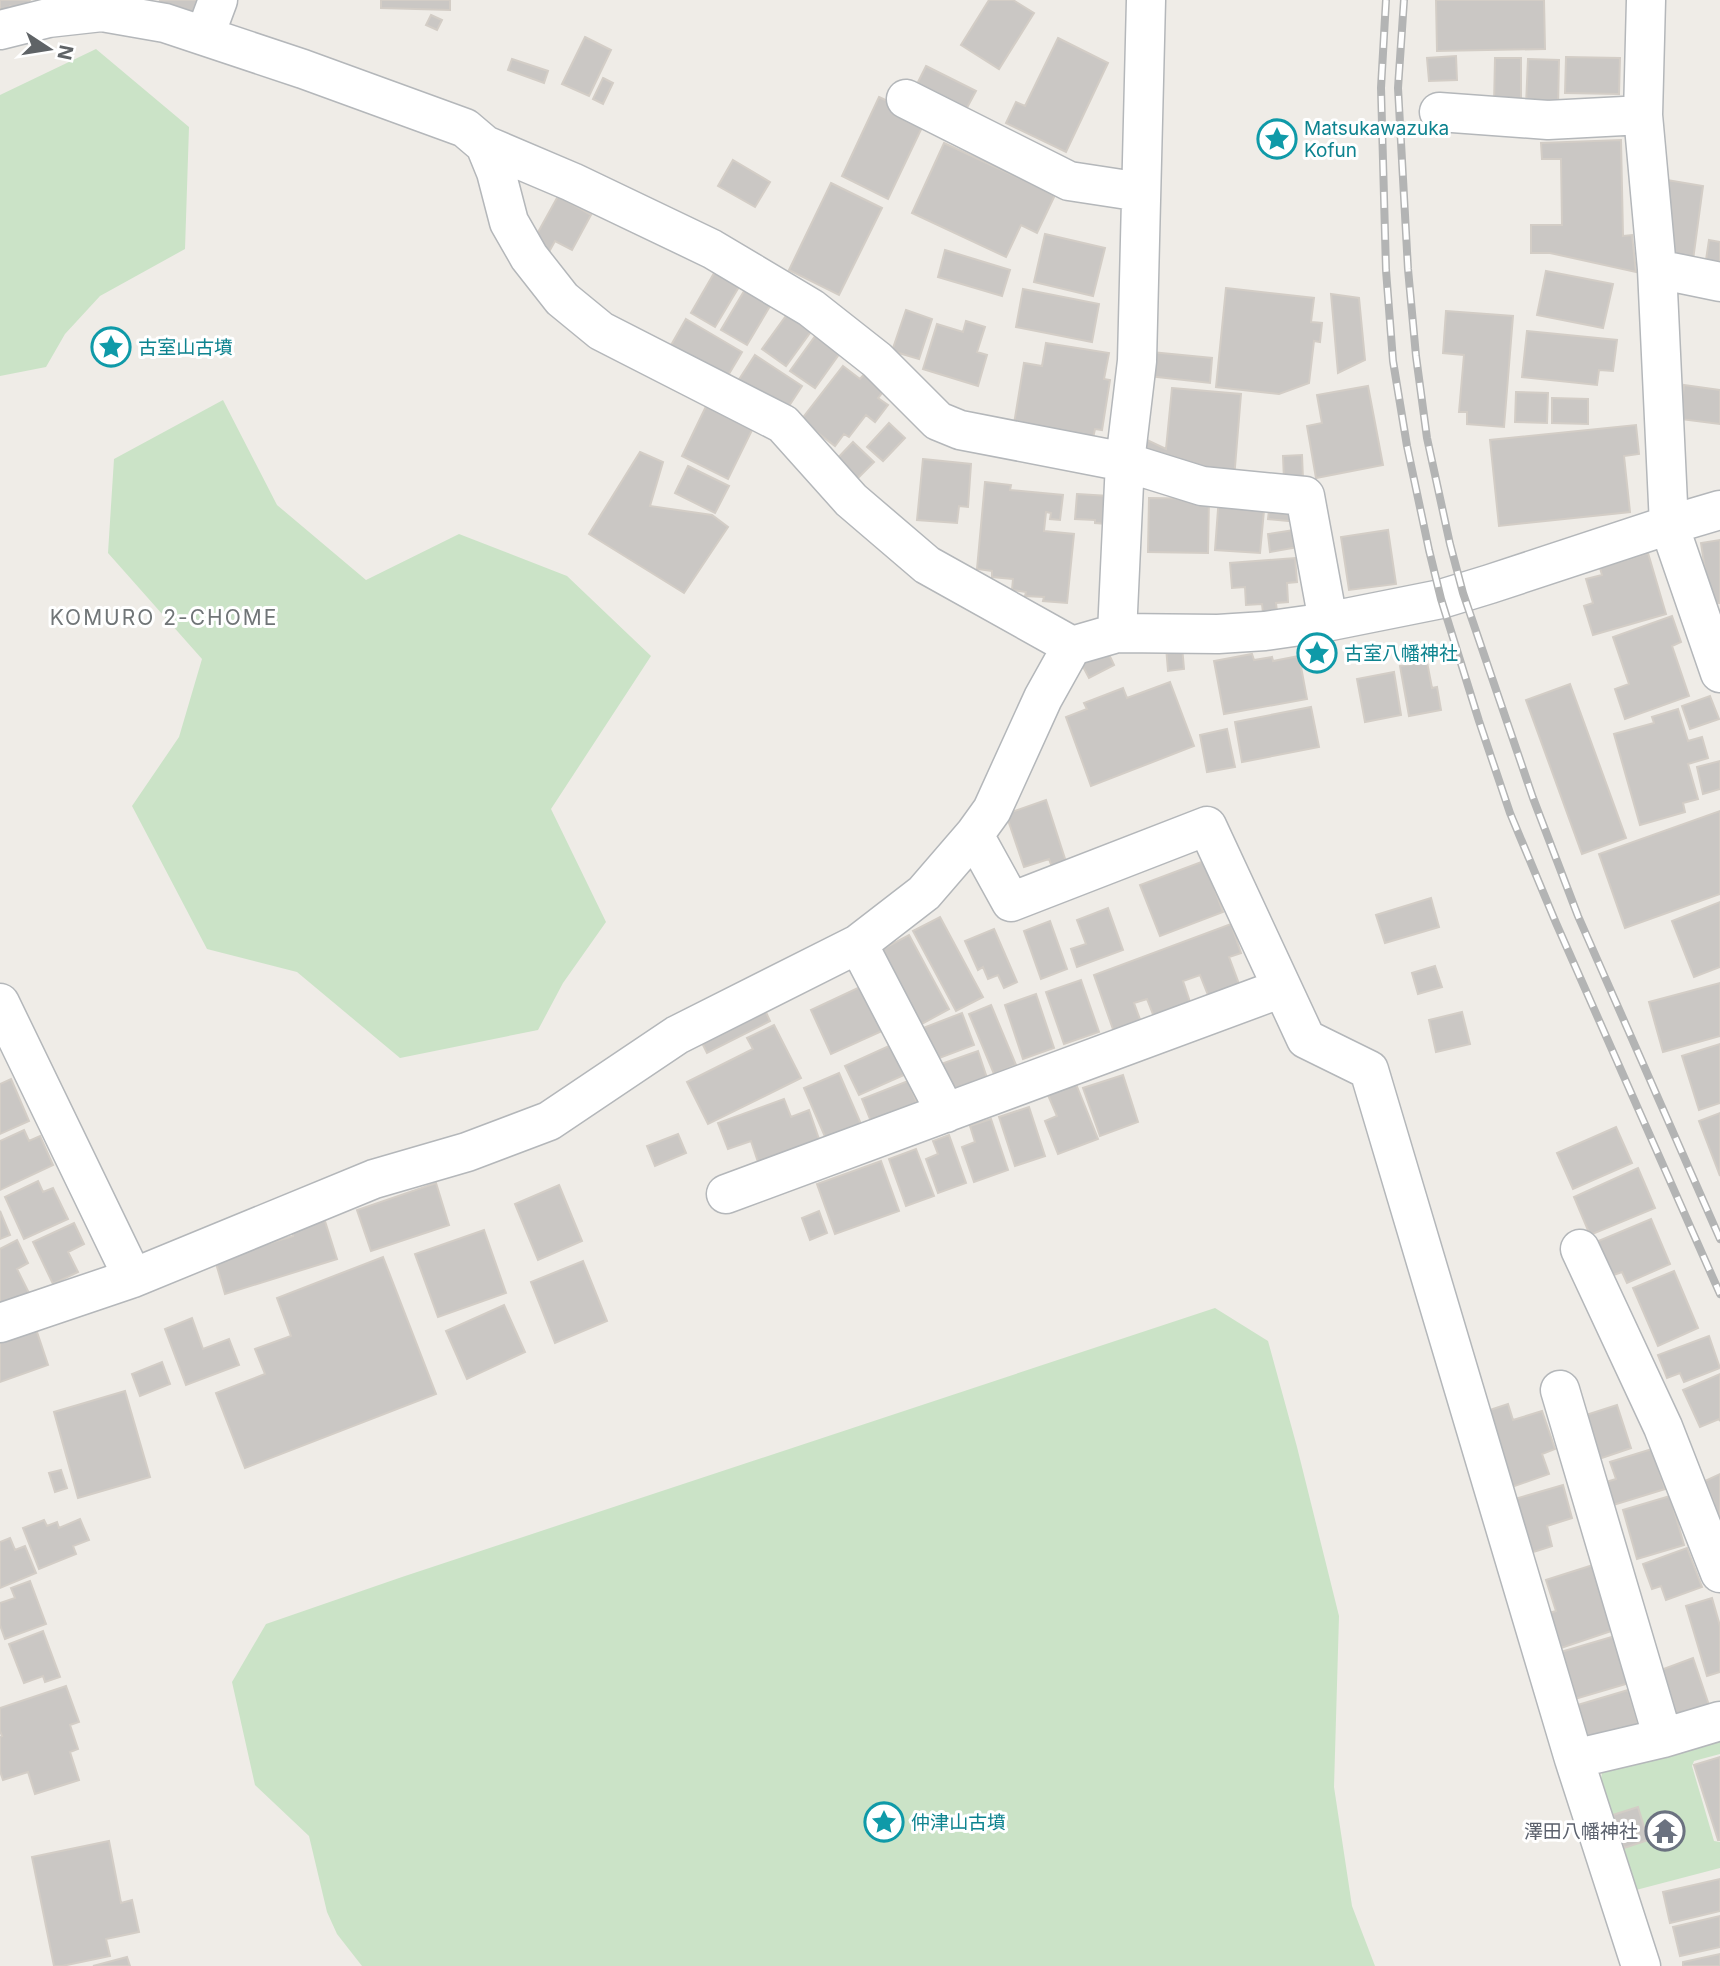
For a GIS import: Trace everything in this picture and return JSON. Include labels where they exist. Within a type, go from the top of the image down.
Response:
[{"type":"street","points":[[205,36],[218,0]]},
{"type":"street","points":[[1117,633],[1125,462],[1137,361],[1146,0]]},
{"type":"street","points":[[1646,0],[1643,115],[1657,269],[1669,524],[1720,673]]},
{"type":"street","points":[[0,30],[92,6],[165,23],[303,69],[465,128],[485,145],[572,181],[712,249],[811,308],[877,359],[938,421],[960,430],[1125,462],[1202,486],[1305,496],[1328,621]]},
{"type":"street","points":[[906,99],[1069,181],[1141,192]]},
{"type":"street","points":[[1439,112],[1548,120],[1643,115]]},
{"type":"street","points":[[485,145],[496,172],[509,222],[529,257],[562,299],[601,331],[783,424],[850,500],[927,565],[1072,646]]},
{"type":"street","points":[[1657,269],[1720,282]]},
{"type":"street","points":[[0,1323],[133,1278],[374,1179],[467,1152],[549,1121],[677,1035],[858,944],[925,893],[992,810],[1043,698],[1072,646],[1117,633],[1218,634],[1265,631],[1463,593],[1669,524],[1720,510]]},
{"type":"street","points":[[974,835],[1010,902],[1207,826],[1306,1039],[1369,1070],[1574,1759],[1641,1966]]},
{"type":"street","points":[[858,944],[946,1113]]},
{"type":"street","points":[[726,1194],[1282,988]]},
{"type":"street","points":[[0,1003],[133,1278]]},
{"type":"street","points":[[1580,1249],[1663,1426],[1720,1573]]},
{"type":"street","points":[[1560,1390],[1663,1738]]},
{"type":"street","points":[[1574,1759],[1720,1721]]},
{"type":"green space","points":[[96,49],[189,127],[185,249],[100,296],[65,334],[46,367],[0,376],[0,95]]},
{"type":"green space","points":[[223,400],[277,505],[366,580],[459,534],[567,576],[651,656],[551,809],[606,922],[563,983],[538,1030],[400,1058],[297,972],[207,949],[132,806],[179,737],[202,659],[108,553],[114,459]]},
{"type":"green space","points":[[1215,1308],[1268,1341],[1339,1616],[1334,1787],[1352,1906],[1375,1966],[362,1966],[337,1934],[327,1912],[309,1836],[255,1785],[232,1682],[266,1624]]},
{"type":"green space","name":"澤田八幡神社","points":[[1720,1735],[1720,1754],[1694,1761],[1692,1766],[1714,1841],[1720,1842],[1720,1868],[1636,1890],[1599,1792],[1603,1766]]},
{"type":"building","points":[[0,0],[30,0],[20,13],[10,6],[1,17]]},
{"type":"building","points":[[160,0],[200,0],[194,16],[159,4]]},
{"type":"building","points":[[381,0],[450,0],[450,10],[381,8]]},
{"type":"building","points":[[989,0],[1013,0],[1034,13],[999,69],[961,45]]},
{"type":"building","points":[[1436,0],[1544,0],[1545,49],[1437,51]]},
{"type":"building","points":[[431,15],[442,20],[437,30],[426,25]]},
{"type":"building","points":[[585,37],[611,50],[589,96],[562,84]]},
{"type":"building","points":[[1058,38],[1108,63],[1066,152],[1006,123],[1016,102],[1025,106]]},
{"type":"building","points":[[1456,56],[1457,80],[1429,81],[1427,58]]},
{"type":"building","points":[[1566,57],[1620,58],[1619,94],[1565,93]]},
{"type":"building","points":[[1495,58],[1521,58],[1521,105],[1494,105]]},
{"type":"building","points":[[512,59],[548,71],[544,83],[508,70]]},
{"type":"building","points":[[1528,59],[1559,60],[1558,106],[1526,105]]},
{"type":"building","points":[[926,66],[976,91],[962,117],[913,92]]},
{"type":"building","points":[[603,78],[613,83],[603,104],[593,99]]},
{"type":"building","points":[[879,97],[926,119],[888,199],[842,176]]},
{"type":"building","points":[[1621,140],[1623,236],[1632,235],[1636,272],[1550,253],[1531,253],[1531,225],[1562,225],[1561,159],[1542,159],[1541,143]]},
{"type":"building","points":[[944,143],[1055,195],[1037,233],[1021,225],[1006,257],[912,213]]},
{"type":"building","points":[[733,160],[770,182],[755,207],[718,186]]},
{"type":"building","points":[[1667,180],[1703,186],[1693,260],[1671,257]]},
{"type":"building","points":[[831,183],[882,208],[839,295],[789,270]]},
{"type":"building","points":[[558,196],[591,215],[572,250],[555,241],[549,252],[532,243]]},
{"type":"building","points":[[1045,234],[1105,248],[1093,296],[1034,282]]},
{"type":"building","points":[[1709,240],[1720,242],[1720,276],[1704,273]]},
{"type":"building","points":[[945,250],[1010,270],[1002,296],[938,277]]},
{"type":"building","points":[[721,261],[746,275],[715,327],[691,313]]},
{"type":"building","points":[[1546,271],[1613,284],[1603,328],[1537,315]]},
{"type":"building","points":[[747,286],[773,301],[747,345],[721,330]]},
{"type":"building","points":[[1226,288],[1314,298],[1311,322],[1322,323],[1320,342],[1314,341],[1309,383],[1279,394],[1216,387]]},
{"type":"building","points":[[1023,289],[1099,304],[1092,342],[1016,327]]},
{"type":"building","points":[[1331,294],[1359,298],[1365,360],[1338,373]]},
{"type":"building","points":[[791,309],[815,326],[786,366],[762,349]]},
{"type":"building","points":[[906,310],[932,319],[919,359],[892,351]]},
{"type":"building","points":[[1446,311],[1513,316],[1504,427],[1467,424],[1467,412],[1459,412],[1464,355],[1443,353]]},
{"type":"building","points":[[686,319],[742,352],[726,379],[670,347]]},
{"type":"building","points":[[966,321],[985,327],[977,352],[987,355],[978,386],[923,369],[937,324],[963,332]]},
{"type":"building","points":[[821,328],[845,346],[815,388],[790,371]]},
{"type":"building","points":[[1527,331],[1617,340],[1613,371],[1599,370],[1597,385],[1522,377]]},
{"type":"building","points":[[1046,343],[1109,353],[1104,379],[1110,380],[1102,430],[1095,429],[1092,443],[1013,430],[1024,363],[1042,366]]},
{"type":"building","points":[[1151,352],[1212,358],[1210,383],[1149,376]]},
{"type":"building","points":[[755,355],[802,386],[785,412],[738,381]]},
{"type":"building","points":[[843,366],[860,379],[867,371],[887,387],[878,398],[888,405],[875,422],[866,415],[849,437],[844,434],[835,446],[801,420]]},
{"type":"building","points":[[1684,385],[1720,390],[1720,424],[1680,419]]},
{"type":"building","points":[[1368,386],[1383,465],[1316,478],[1307,426],[1322,423],[1317,395]]},
{"type":"building","points":[[1172,388],[1241,394],[1234,479],[1134,456],[1143,438],[1166,449]]},
{"type":"building","points":[[1516,392],[1548,393],[1547,423],[1515,422]]},
{"type":"building","points":[[710,398],[757,420],[728,479],[682,456]]},
{"type":"building","points":[[1552,398],[1588,399],[1588,424],[1552,423]]},
{"type":"building","points":[[889,423],[905,438],[883,461],[867,447]]},
{"type":"building","points":[[1636,425],[1639,454],[1624,456],[1630,512],[1499,526],[1490,440]]},
{"type":"building","points":[[853,442],[874,462],[853,483],[833,463]]},
{"type":"building","points":[[640,452],[663,462],[650,506],[712,515],[728,527],[684,593],[589,534]]},
{"type":"building","points":[[1302,455],[1303,479],[1284,480],[1283,456]]},
{"type":"building","points":[[923,459],[971,464],[968,507],[959,506],[957,523],[917,520]]},
{"type":"building","points":[[688,466],[729,486],[715,513],[675,493]]},
{"type":"building","points":[[985,482],[1011,485],[1010,490],[1063,495],[1060,520],[1050,519],[1051,513],[1046,512],[1044,531],[1074,534],[1067,603],[1043,601],[1044,597],[1025,596],[1026,592],[1012,590],[1013,579],[992,577],[992,571],[977,569]]},
{"type":"building","points":[[1077,494],[1109,496],[1107,524],[1075,519]]},
{"type":"building","points":[[1219,496],[1265,500],[1260,553],[1215,550]]},
{"type":"building","points":[[1149,498],[1209,499],[1208,553],[1148,552]]},
{"type":"building","points":[[1270,501],[1300,504],[1298,522],[1268,519]]},
{"type":"building","points":[[1301,529],[1304,546],[1270,552],[1268,534]]},
{"type":"building","points":[[1388,530],[1396,584],[1349,590],[1341,537]]},
{"type":"building","points":[[1720,540],[1720,603],[1710,604],[1701,543]]},
{"type":"building","points":[[1648,553],[1666,614],[1593,635],[1584,606],[1593,603],[1586,579],[1602,575],[1600,568]]},
{"type":"building","points":[[1295,558],[1297,582],[1287,583],[1288,602],[1276,603],[1277,612],[1263,613],[1262,604],[1246,605],[1245,587],[1232,588],[1230,563]]},
{"type":"building","points":[[1672,616],[1681,642],[1672,646],[1689,696],[1625,719],[1615,689],[1629,684],[1613,637]]},
{"type":"building","points":[[1182,646],[1184,669],[1168,671],[1166,647]]},
{"type":"building","points":[[1107,650],[1114,665],[1089,678],[1081,663]]},
{"type":"building","points":[[1252,654],[1254,660],[1272,657],[1273,661],[1299,656],[1307,699],[1224,714],[1214,661]]},
{"type":"building","points":[[1427,662],[1432,688],[1437,687],[1441,710],[1409,716],[1400,666]]},
{"type":"building","points":[[1394,672],[1401,715],[1365,722],[1357,679]]},
{"type":"building","points":[[1170,682],[1194,746],[1091,786],[1066,717],[1087,709],[1084,703],[1123,688],[1127,698]]},
{"type":"building","points":[[1570,684],[1626,838],[1582,854],[1526,700]]},
{"type":"building","points":[[1710,696],[1719,719],[1690,729],[1682,706]]},
{"type":"building","points":[[1311,707],[1319,747],[1242,762],[1235,722]]},
{"type":"building","points":[[1678,709],[1688,741],[1702,737],[1708,758],[1688,764],[1698,799],[1683,803],[1685,812],[1640,825],[1614,734],[1654,723],[1652,717]]},
{"type":"building","points":[[1227,729],[1235,767],[1207,772],[1200,735]]},
{"type":"building","points":[[1720,761],[1720,789],[1703,794],[1697,767]]},
{"type":"building","points":[[1046,800],[1067,865],[1053,870],[1049,859],[1024,867],[1006,814]]},
{"type":"building","points":[[1720,811],[1720,894],[1625,928],[1599,854]]},
{"type":"building","points":[[1204,861],[1223,912],[1160,936],[1140,885]]},
{"type":"building","points":[[1431,898],[1439,927],[1385,943],[1376,915]]},
{"type":"building","points":[[1720,902],[1720,967],[1694,977],[1672,921]]},
{"type":"building","points":[[1108,908],[1123,950],[1077,967],[1071,949],[1086,944],[1077,920]]},
{"type":"building","points":[[940,917],[983,997],[956,1011],[913,931]]},
{"type":"building","points":[[1050,921],[1067,969],[1041,979],[1024,931]]},
{"type":"building","points":[[1231,924],[1241,953],[1229,957],[1239,984],[1208,995],[1200,975],[1183,981],[1192,1008],[1156,1022],[1147,999],[1134,1003],[1142,1025],[1115,1035],[1094,975]]},
{"type":"building","points":[[994,929],[1017,982],[1004,988],[998,975],[988,979],[983,967],[978,970],[965,941]]},
{"type":"building","points":[[909,935],[949,1009],[920,1025],[881,950]]},
{"type":"building","points":[[1435,966],[1442,987],[1418,994],[1412,973]]},
{"type":"building","points":[[1081,980],[1099,1032],[1064,1044],[1046,992]]},
{"type":"building","points":[[1720,983],[1720,1036],[1663,1052],[1649,1002]]},
{"type":"building","points":[[862,986],[882,1031],[831,1054],[811,1010]]},
{"type":"building","points":[[1036,994],[1054,1048],[1023,1059],[1005,1005]]},
{"type":"building","points":[[991,1005],[1016,1065],[994,1074],[969,1014]]},
{"type":"building","points":[[764,1008],[770,1021],[707,1053],[700,1039]]},
{"type":"building","points":[[1462,1012],[1470,1044],[1436,1052],[1429,1020]]},
{"type":"building","points":[[962,1013],[974,1045],[934,1060],[923,1028]]},
{"type":"building","points":[[774,1025],[801,1078],[708,1124],[687,1082],[753,1049],[747,1038]]},
{"type":"building","points":[[1720,1044],[1720,1103],[1699,1110],[1682,1056]]},
{"type":"building","points":[[891,1045],[904,1075],[859,1095],[845,1066]]},
{"type":"building","points":[[978,1051],[990,1087],[948,1095],[938,1065]]},
{"type":"building","points":[[839,1073],[861,1124],[826,1139],[804,1088]]},
{"type":"building","points":[[1123,1075],[1138,1122],[1100,1136],[1083,1088]]},
{"type":"building","points":[[11,1079],[29,1121],[0,1134],[0,1084]]},
{"type":"building","points":[[908,1081],[920,1110],[874,1129],[862,1099]]},
{"type":"building","points":[[1076,1084],[1098,1139],[1058,1154],[1045,1121],[1057,1116],[1048,1095]]},
{"type":"building","points":[[784,1099],[791,1117],[809,1110],[821,1145],[760,1168],[751,1141],[728,1149],[718,1123]]},
{"type":"building","points":[[1029,1107],[1045,1156],[1015,1166],[999,1117]]},
{"type":"building","points":[[1720,1113],[1720,1176],[1699,1121]]},
{"type":"building","points":[[991,1119],[1008,1170],[974,1182],[962,1147],[975,1142],[970,1126]]},
{"type":"building","points":[[1616,1127],[1632,1163],[1573,1189],[1557,1153]]},
{"type":"building","points":[[24,1130],[29,1141],[40,1136],[53,1165],[0,1190],[0,1141]]},
{"type":"building","points":[[678,1134],[686,1153],[655,1166],[647,1146]]},
{"type":"building","points":[[949,1135],[966,1183],[938,1193],[926,1159],[938,1154],[933,1141]]},
{"type":"building","points":[[916,1149],[934,1196],[906,1206],[889,1159]]},
{"type":"building","points":[[881,1161],[899,1211],[835,1234],[817,1184]]},
{"type":"building","points":[[1638,1168],[1655,1208],[1590,1235],[1574,1197]]},
{"type":"building","points":[[38,1181],[43,1192],[53,1188],[68,1219],[24,1239],[5,1197]]},
{"type":"building","points":[[436,1183],[449,1225],[371,1251],[357,1210]]},
{"type":"building","points":[[559,1185],[582,1241],[538,1260],[515,1204]]},
{"type":"building","points":[[0,1211],[10,1235],[0,1239]]},
{"type":"building","points":[[819,1211],[827,1233],[810,1240],[802,1218]]},
{"type":"building","points":[[324,1218],[337,1259],[225,1294],[215,1260],[293,1236],[292,1229]]},
{"type":"building","points":[[1651,1219],[1670,1264],[1627,1283],[1622,1272],[1611,1276],[1596,1242]]},
{"type":"building","points":[[74,1223],[84,1244],[68,1252],[78,1272],[53,1284],[33,1242]]},
{"type":"building","points":[[484,1230],[506,1293],[438,1317],[415,1254]]},
{"type":"building","points":[[17,1240],[28,1263],[17,1269],[29,1293],[0,1307],[0,1249]]},
{"type":"building","points":[[383,1257],[436,1394],[245,1468],[216,1393],[265,1374],[255,1349],[291,1336],[277,1298]]},
{"type":"building","points":[[583,1261],[607,1321],[555,1343],[531,1282]]},
{"type":"building","points":[[1674,1271],[1698,1328],[1658,1346],[1633,1288]]},
{"type":"building","points":[[504,1305],[525,1352],[467,1379],[446,1331]]},
{"type":"building","points":[[192,1318],[203,1349],[229,1339],[239,1365],[186,1385],[165,1329]]},
{"type":"building","points":[[36,1329],[48,1365],[0,1382],[0,1342]]},
{"type":"building","points":[[1709,1336],[1720,1368],[1684,1382],[1680,1373],[1667,1378],[1658,1355]]},
{"type":"building","points":[[162,1362],[170,1384],[140,1396],[132,1374]]},
{"type":"building","points":[[1720,1374],[1720,1421],[1719,1419],[1700,1427],[1683,1390]]},
{"type":"building","points":[[125,1391],[150,1477],[78,1498],[54,1412]]},
{"type":"building","points":[[1508,1404],[1513,1420],[1542,1411],[1555,1449],[1542,1454],[1549,1474],[1506,1489],[1481,1413]]},
{"type":"building","points":[[1617,1405],[1631,1448],[1593,1461],[1580,1417]]},
{"type":"building","points":[[1652,1449],[1665,1489],[1610,1506],[1603,1483],[1616,1479],[1610,1462]]},
{"type":"building","points":[[61,1470],[67,1488],[55,1492],[49,1473]]},
{"type":"building","points":[[1720,1474],[1720,1524],[1709,1505],[1714,1503],[1705,1481]]},
{"type":"building","points":[[1563,1485],[1572,1518],[1547,1526],[1552,1546],[1524,1555],[1508,1501]]},
{"type":"building","points":[[1670,1496],[1684,1545],[1637,1559],[1623,1510]]},
{"type":"building","points":[[80,1519],[89,1540],[73,1546],[76,1554],[39,1569],[23,1528],[44,1520],[47,1526],[57,1522],[59,1528]]},
{"type":"building","points":[[10,1538],[15,1550],[25,1546],[36,1573],[0,1588],[0,1542]]},
{"type":"building","points":[[1687,1548],[1702,1587],[1666,1600],[1661,1586],[1652,1589],[1643,1564]]},
{"type":"building","points":[[1596,1564],[1617,1629],[1558,1649],[1546,1614],[1556,1611],[1546,1580]]},
{"type":"building","points":[[30,1581],[46,1624],[5,1639],[0,1625],[0,1603],[15,1598],[11,1588]]},
{"type":"building","points":[[1712,1598],[1720,1626],[1720,1672],[1707,1676],[1686,1606]]},
{"type":"building","points":[[43,1631],[60,1677],[45,1682],[43,1676],[24,1683],[9,1644]]},
{"type":"building","points":[[1615,1636],[1629,1683],[1568,1701],[1554,1654]]},
{"type":"building","points":[[1693,1658],[1712,1714],[1677,1725],[1658,1671]]},
{"type":"building","points":[[66,1686],[79,1722],[70,1725],[78,1749],[70,1752],[79,1780],[35,1794],[28,1772],[3,1780],[0,1771],[0,1708]]},
{"type":"building","points":[[1628,1690],[1640,1730],[1582,1746],[1571,1707]]},
{"type":"building","points":[[1720,1757],[1720,1840],[1718,1840],[1694,1765]]},
{"type":"building","points":[[1638,1807],[1648,1840],[1624,1848],[1613,1815]]},
{"type":"building","points":[[109,1841],[121,1903],[132,1900],[139,1932],[106,1939],[110,1956],[54,1966],[32,1857]]},
{"type":"building","points":[[1720,1879],[1720,1911],[1670,1923],[1663,1892]]},
{"type":"building","points":[[1720,1916],[1720,1947],[1680,1956],[1673,1927]]},
{"type":"building","points":[[1720,1954],[1720,1966],[1683,1966],[1683,1962]]},
{"type":"building","points":[[127,1957],[130,1966],[93,1966]]},
{"type":"railway","points":[[1386,0],[1381,88],[1386,270],[1393,361],[1407,446],[1441,599],[1510,813],[1720,1294]]},
{"type":"railway","points":[[1404,0],[1398,88],[1408,269],[1427,438],[1450,544],[1463,593],[1533,798],[1578,916],[1720,1239]]},
{"type":"place","name":"Matsukawazuka Kofun","points":[[1277,139]]},
{"type":"place","name":"古室山古墳","points":[[111,347]]},
{"type":"place","name":"古室八幡神社","points":[[1317,653]]},
{"type":"place","name":"仲津山古墳","points":[[884,1822]]},
{"type":"place","name":"澤田八幡神社","points":[[1665,1831]]},
{"type":"district","name":"KOMURO 2-CHOME","points":[[164,617]]}]
